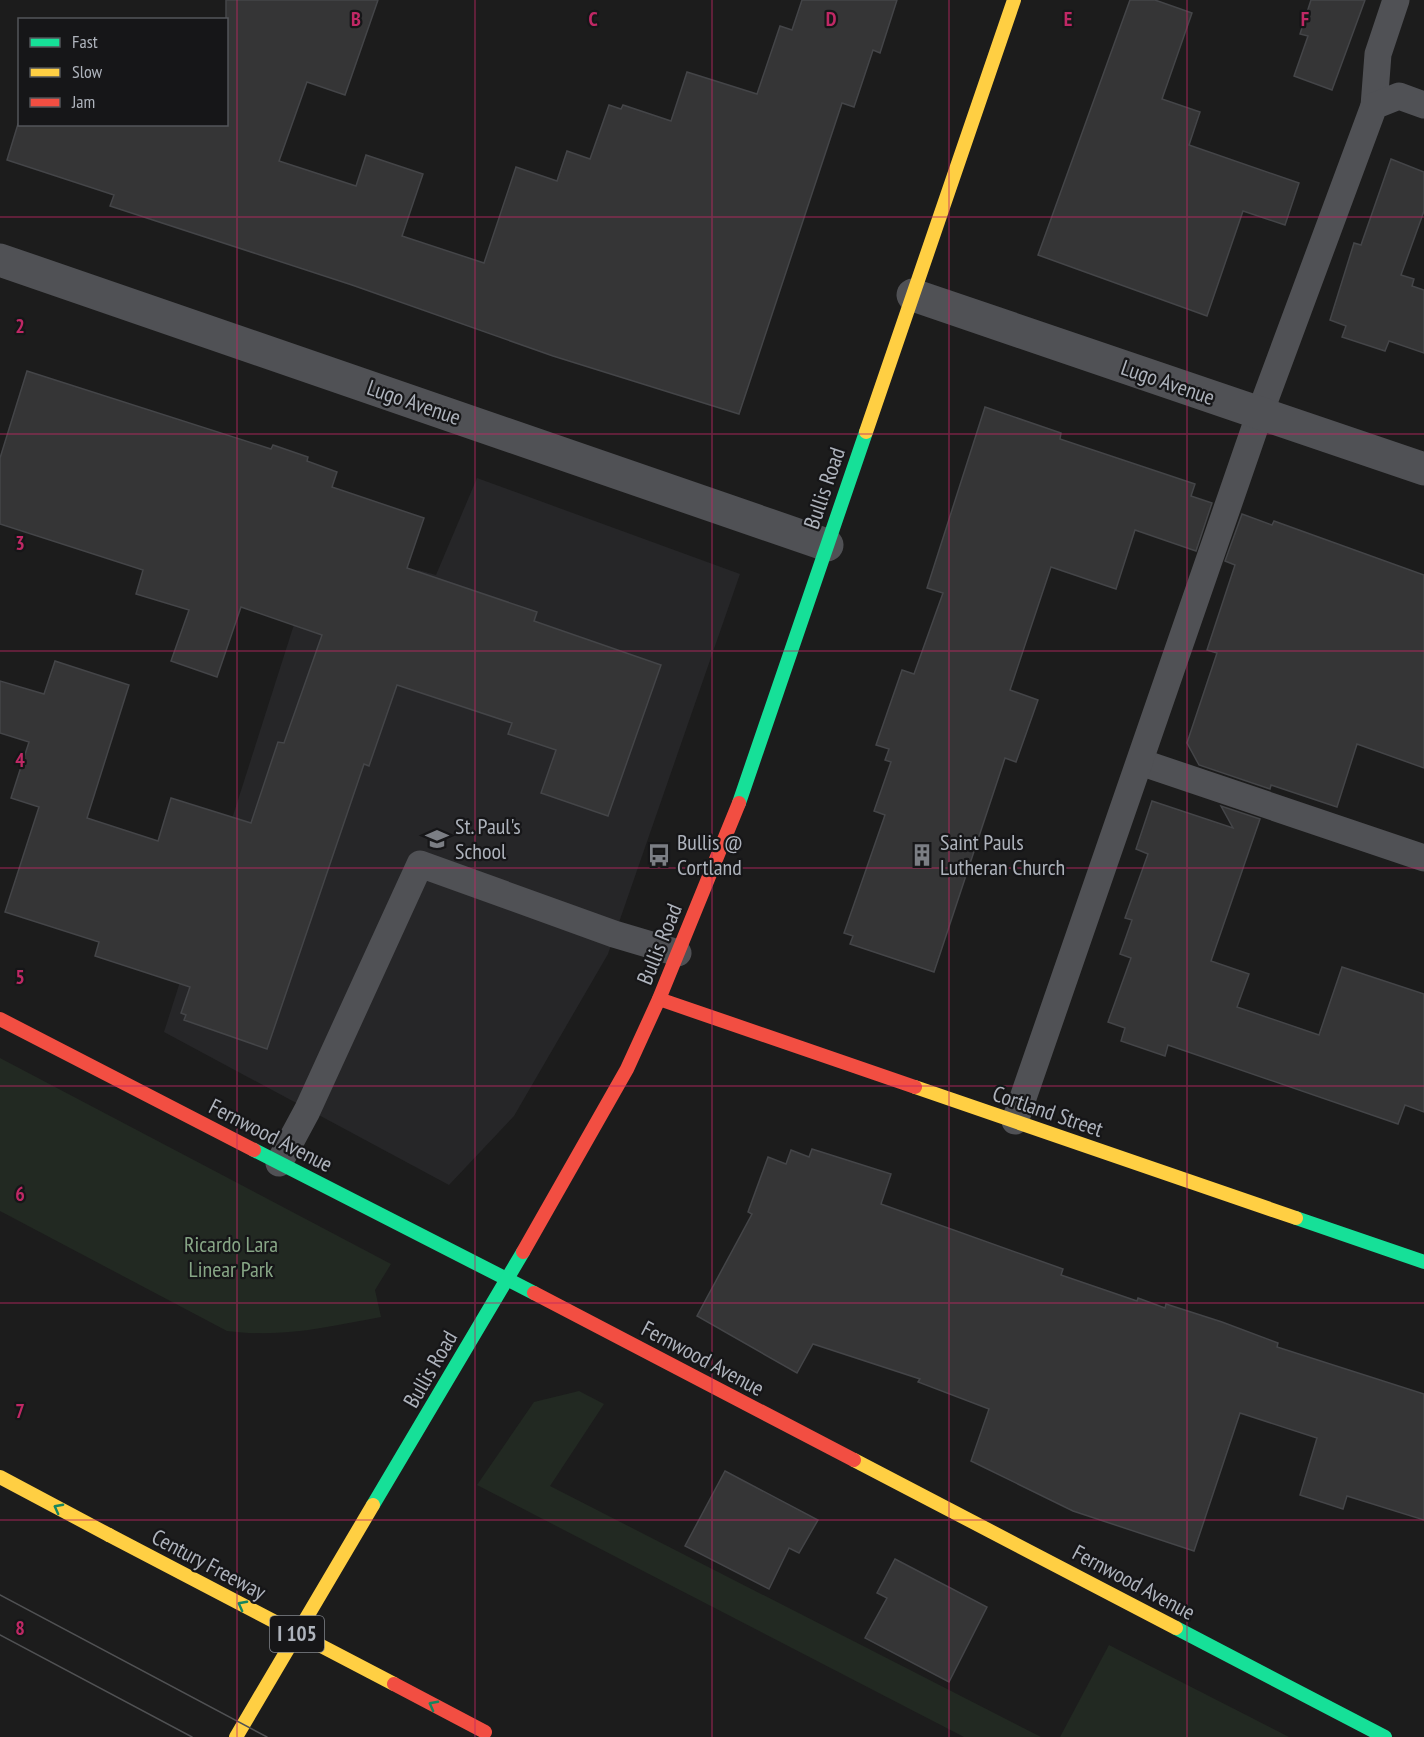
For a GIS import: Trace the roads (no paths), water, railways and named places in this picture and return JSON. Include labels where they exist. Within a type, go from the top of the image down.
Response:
[{"type":"main road","name":"Bullis Road","points":[[236,1737],[507,1280],[627,1069],[659,999],[738,806],[1014,0]]},
{"type":"main road","name":"Cortland Street","points":[[659,999],[1424,1262]]},
{"type":"main road","name":"Fernwood Avenue","points":[[0,1019],[1385,1737]]},
{"type":"main road","name":"Century Freeway","points":[[0,1477],[490,1734]]},
{"type":"street","name":"Lugo Avenue","points":[[0,260],[827,545]]},
{"type":"street","name":"Lugo Avenue","points":[[913,295],[1424,469]]},
{"type":"lane","points":[[1015,1121],[1260,413],[1374,105],[1378,54],[1396,0]]},
{"type":"lane","points":[[1374,105],[1399,96],[1424,105]]},
{"type":"lane","points":[[1140,762],[1424,858]]},
{"type":"lane","points":[[279,1163],[307,1112],[420,864],[614,934],[678,954]]},
{"type":"tram line","points":[[0,1595],[267,1737]]},
{"type":"tram line","points":[[0,1635],[192,1737]]},
{"type":"place","name":"St. Paul's School","points":[[437,839]]},
{"type":"place","name":"Bullis @ Cortland","points":[[659,855]]},
{"type":"place","name":"Saint Pauls Lutheran Church","points":[[922,855]]},
{"type":"park label","name":"Ricardo Lara Linear Park","points":[[231,1256]]}]
